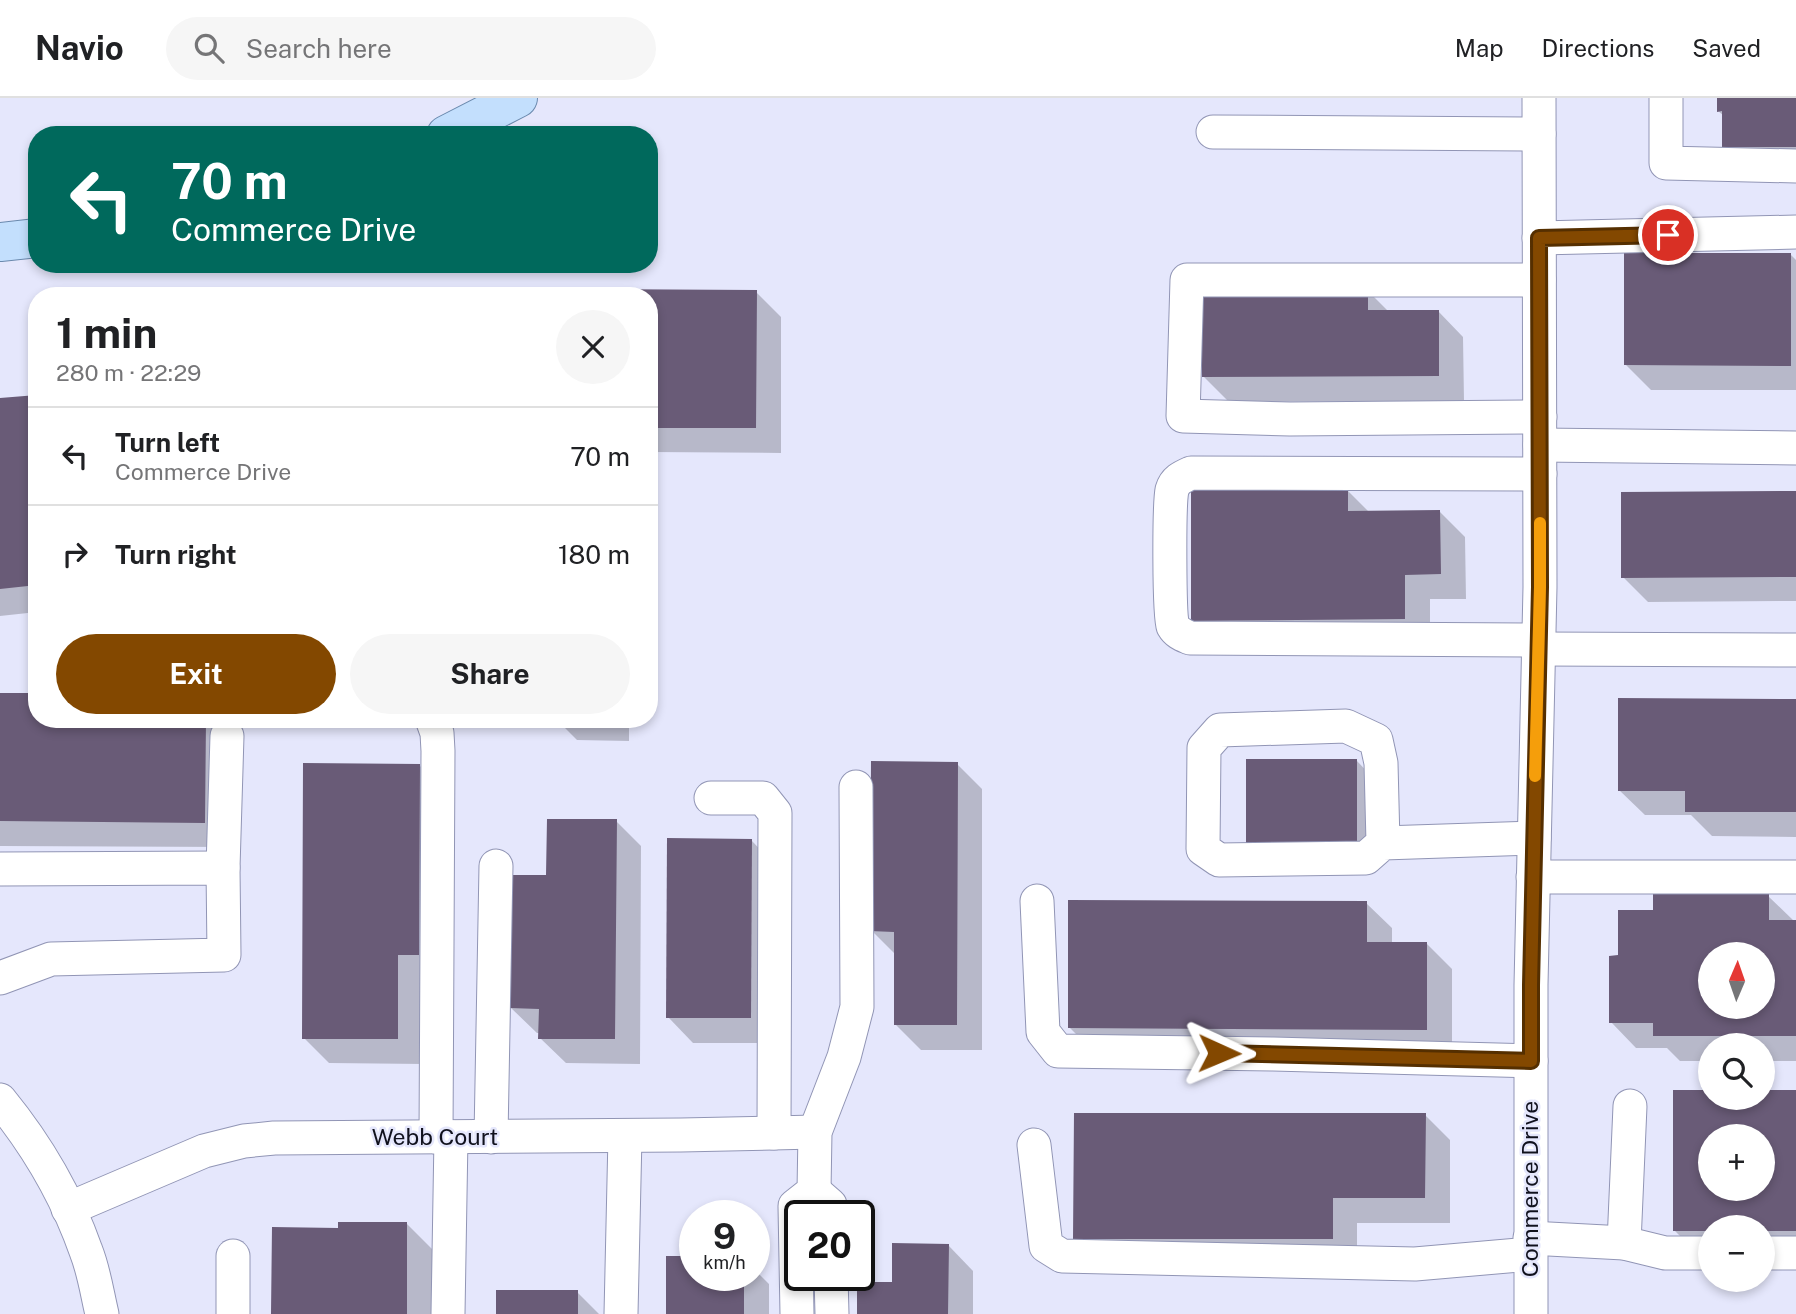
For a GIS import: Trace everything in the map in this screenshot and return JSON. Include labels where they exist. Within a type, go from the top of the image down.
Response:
[{"type":"main road","points":[[464,126],[518,98]]},
{"type":"main road","points":[[0,242],[28,239]]},
{"type":"street","name":"Commerce Drive","points":[[1531,1314],[1533,877],[1539,645],[1539,98]]},
{"type":"street","points":[[1666,98],[1666,163],[1796,166]]},
{"type":"street","points":[[1213,132],[1539,134]]},
{"type":"street","points":[[1539,238],[1796,232]]},
{"type":"street","points":[[1539,280],[1187,280],[1183,416],[1290,419],[1540,446]]},
{"type":"street","points":[[1796,448],[1540,446],[1191,473],[1180,478],[1172,490],[1170,565],[1172,624],[1179,633],[1190,638],[1796,650]]},
{"type":"street","points":[[1383,843],[1381,763],[1376,740],[1346,726],[1220,730],[1204,748],[1203,849],[1219,860],[1366,858],[1383,843],[1534,838]]},
{"type":"street","points":[[435,728],[438,751],[448,1314]]},
{"type":"street","points":[[0,978],[51,959],[224,955],[223,868],[227,736]]},
{"type":"street","points":[[822,1200],[815,1132],[844,1057],[857,1007],[856,787]]},
{"type":"street","points":[[711,798],[763,798],[775,813],[774,1133]]},
{"type":"street","points":[[491,1137],[496,866]]},
{"type":"street","points":[[0,869],[223,868]]},
{"type":"street","points":[[1533,877],[1796,877]]},
{"type":"street","points":[[1037,901],[1043,1032],[1058,1051],[1531,1061]]},
{"type":"street","points":[[0,1100],[40,1157],[68,1209],[87,1252],[102,1314]]},
{"type":"street","points":[[1624,1242],[1630,1106]]},
{"type":"street","name":"Webb Court","points":[[68,1209],[204,1151],[244,1141],[274,1138],[815,1132]]},
{"type":"street","points":[[621,1314],[625,1136]]},
{"type":"street","points":[[1034,1145],[1046,1245],[1062,1256],[1415,1264],[1530,1246],[1624,1242],[1665,1253],[1698,1253]]},
{"type":"street","points":[[1775,1253],[1796,1253]]},
{"type":"street","points":[[233,1256],[233,1314]]},
{"type":"street","points":[[797,1291],[797,1314]]},
{"type":"street","points":[[831,1291],[832,1314]]},
{"type":"building","points":[[1717,98],[1796,98],[1796,147],[1722,147],[1722,111],[1717,112]]},
{"type":"building","points":[[1624,253],[1791,253],[1791,366],[1624,365]]},
{"type":"building","points":[[658,289],[757,290],[756,428],[658,428]]},
{"type":"building","points":[[1201,289],[1368,289],[1368,310],[1439,310],[1439,376],[1202,377]]},
{"type":"building","points":[[28,396],[28,586],[0,589],[0,398]]},
{"type":"building","points":[[1348,488],[1348,511],[1440,510],[1441,574],[1405,575],[1405,619],[1191,621],[1191,489]]},
{"type":"building","points":[[1796,491],[1796,577],[1621,578],[1621,492]]},
{"type":"building","points":[[0,693],[28,693],[28,728],[206,728],[205,823],[0,821]]},
{"type":"building","points":[[1618,698],[1796,699],[1796,812],[1685,812],[1685,791],[1618,791]]},
{"type":"building","points":[[1246,759],[1357,759],[1357,843],[1246,843]]},
{"type":"building","points":[[871,761],[958,762],[957,1025],[894,1025],[894,932],[870,931]]},
{"type":"building","points":[[303,763],[420,764],[419,955],[398,955],[398,1039],[302,1039]]},
{"type":"building","points":[[547,819],[617,819],[615,1039],[538,1039],[539,1009],[510,1008],[511,875],[546,875]]},
{"type":"building","points":[[667,838],[752,839],[751,1018],[666,1018]]},
{"type":"building","points":[[1653,894],[1769,894],[1769,920],[1796,920],[1796,1036],[1775,1036],[1775,1033],[1698,1033],[1698,1036],[1653,1036],[1653,1023],[1609,1023],[1609,956],[1618,955],[1618,910],[1653,910]]},
{"type":"building","points":[[1068,900],[1367,901],[1367,942],[1427,942],[1427,1030],[1068,1028]]},
{"type":"building","points":[[1673,1090],[1698,1090],[1698,1110],[1775,1110],[1775,1090],[1796,1090],[1796,1231],[1775,1231],[1775,1215],[1698,1215],[1698,1231],[1673,1231]]},
{"type":"building","points":[[1074,1113],[1426,1113],[1425,1198],[1333,1198],[1333,1239],[1073,1239]]},
{"type":"building","points":[[338,1222],[407,1222],[407,1314],[271,1314],[272,1227],[338,1228]]},
{"type":"building","points":[[892,1243],[949,1244],[948,1314],[857,1314],[857,1291],[875,1291],[875,1282],[892,1282]]},
{"type":"building","points":[[666,1256],[679,1256],[679,1291],[744,1291],[744,1314],[666,1314]]},
{"type":"building","points":[[496,1290],[578,1290],[578,1314],[496,1314]]},
{"type":"slow traffic","points":[[1535,776],[1540,523]]},
{"type":"route","points":[[1219,1053],[1531,1061],[1540,587],[1539,238],[1668,235]]}]
